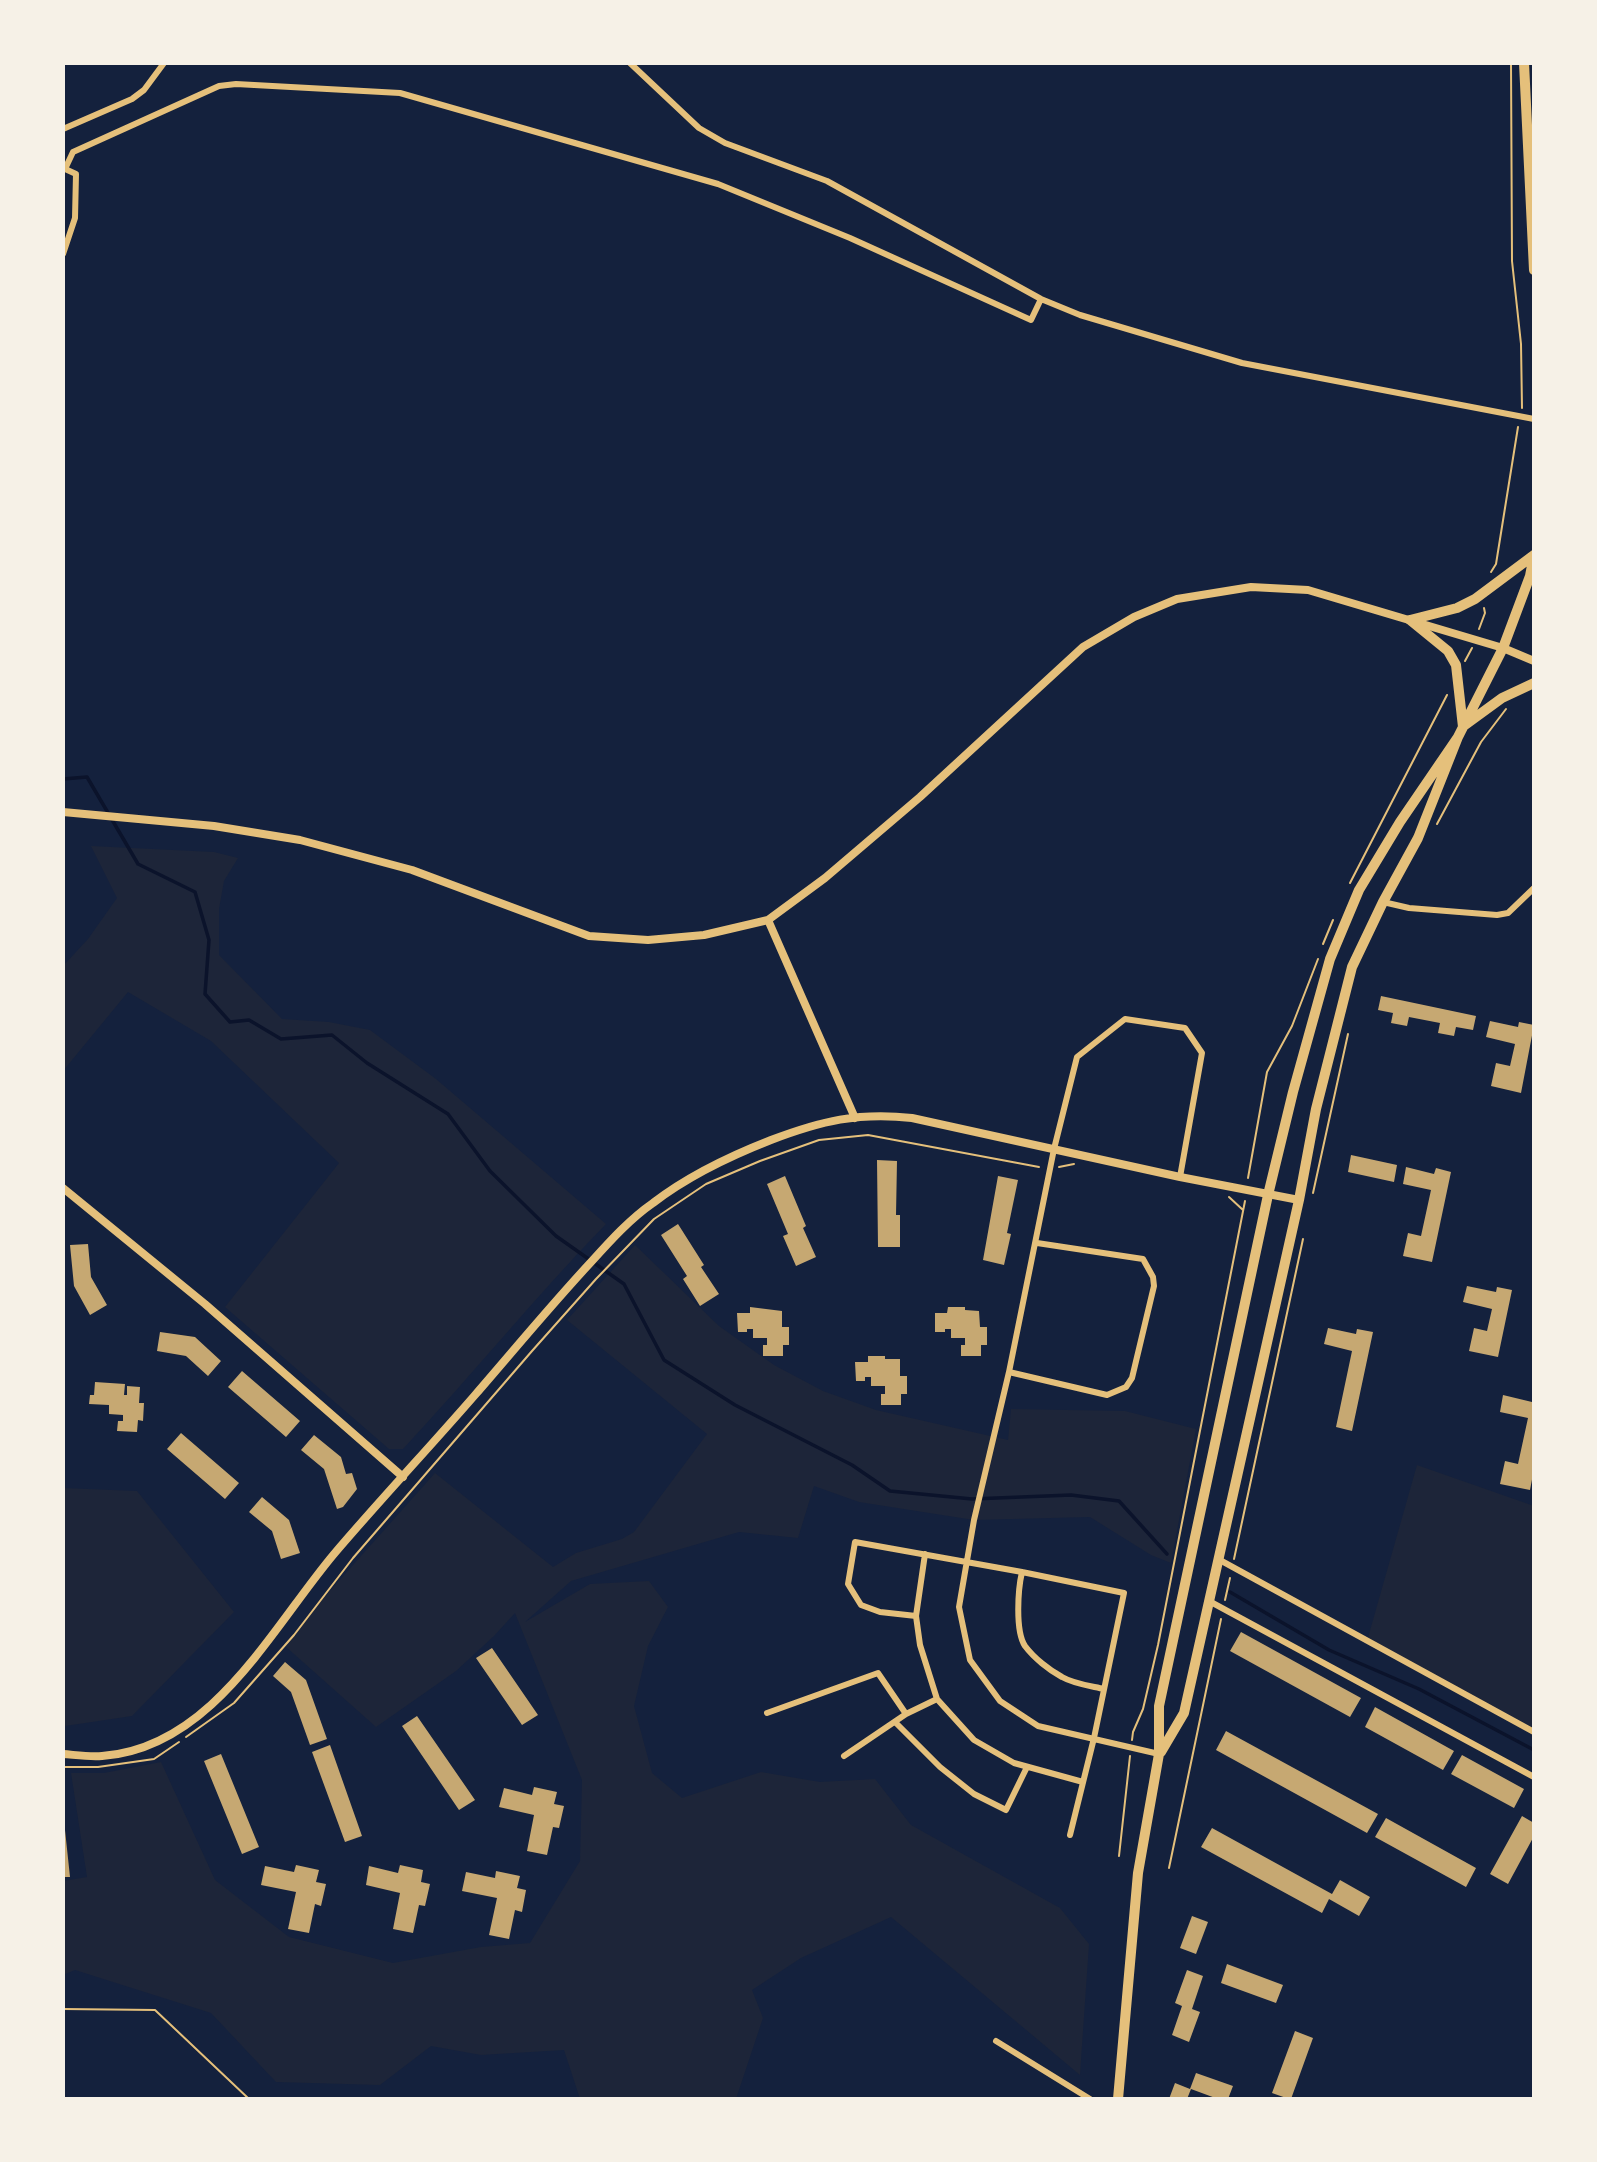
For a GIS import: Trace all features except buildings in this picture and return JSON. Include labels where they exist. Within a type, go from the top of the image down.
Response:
[{"type":"main road","points":[[1524,63],[1534,270]]},
{"type":"main road","points":[[1410,620],[1457,608],[1475,599],[1534,555]]},
{"type":"main road","points":[[1159,1754],[1184,1713],[1299,1200],[1336,1020],[1352,967],[1418,838],[1460,732],[1503,648],[1530,576],[1534,555]]},
{"type":"main road","points":[[1410,620],[1448,651],[1456,665],[1460,732]]},
{"type":"main road","points":[[1118,2099],[1138,1874],[1159,1754],[1159,1706],[1268,1195],[1293,1091],[1330,959],[1359,890],[1460,732],[1502,698],[1534,683]]},
{"type":"street","points":[[63,129],[132,99],[144,90],[164,63]]},
{"type":"street","points":[[630,63],[699,128],[725,143],[827,181],[1041,299],[1080,316],[1241,363],[1534,419]]},
{"type":"street","points":[[63,254],[75,218],[76,174],[64,168],[73,152],[219,86],[400,93],[718,184],[850,238],[1031,320],[1041,299]]},
{"type":"street","points":[[63,812],[214,826],[300,839],[412,870],[589,936],[648,940],[704,934],[768,920],[825,878],[920,797],[1083,647],[1135,617],[1177,598],[1251,587],[1308,590],[1503,648],[1534,661]]},
{"type":"street","points":[[1383,902],[1409,908],[1497,915],[1508,913],[1534,888]]},
{"type":"street","points":[[768,920],[855,1118]]},
{"type":"street","points":[[1159,1754],[1038,1726],[1000,1701],[970,1660],[959,1607],[965,1562],[1037,1243],[1054,1149],[1077,1057],[1125,1019],[1185,1028],[1202,1053],[1180,1177]]},
{"type":"street","points":[[63,1754],[102,1756],[146,1746],[183,1728],[213,1704],[281,1623],[335,1552],[597,1255],[651,1204],[679,1185],[753,1147],[813,1124],[880,1115],[912,1118],[1180,1177],[1299,1200]]},
{"type":"street","points":[[63,1188],[205,1304],[403,1477]]},
{"type":"street","points":[[1009,1372],[1107,1395],[1126,1387],[1132,1378],[1154,1286],[1153,1277],[1143,1259],[1037,1243]]},
{"type":"street","points":[[916,1616],[880,1612],[861,1605],[848,1584],[855,1542],[1124,1592],[1094,1738],[1070,1835]]},
{"type":"street","points":[[925,1554],[916,1616],[920,1645],[937,1699],[974,1740],[1014,1763],[1083,1782]]},
{"type":"street","points":[[1219,1559],[1534,1732]]},
{"type":"street","points":[[1022,1572],[1019,1615],[1023,1644],[1043,1664],[1064,1679],[1104,1689]]},
{"type":"street","points":[[1209,1601],[1534,1777]]},
{"type":"street","points":[[768,1713],[878,1673],[906,1714]]},
{"type":"street","points":[[844,1756],[906,1714],[937,1699]]},
{"type":"street","points":[[896,1723],[940,1767],[966,1788],[1006,1810],[1027,1767]]},
{"type":"street","points":[[996,2041],[1090,2099]]},
{"type":"path","points":[[1437,824],[1481,742],[1511,702]]},
{"type":"path","points":[[1312,1198],[1350,1025]]},
{"type":"path","points":[[234,1703],[294,1635],[353,1558],[599,1275],[654,1219],[706,1184],[819,1140],[868,1135],[1051,1168],[1081,1163]]},
{"type":"path","points":[[1226,1195],[1244,1211]]},
{"type":"path","points":[[1169,1868],[1303,1239]]},
{"type":"path","points":[[63,2009],[155,2010],[248,2099]]},
{"type":"shaded area","points":[[91,846],[214,852],[238,858],[224,881],[219,909],[219,955],[282,1019],[329,1022],[370,1030],[436,1079],[606,1224],[403,1449],[389,1449],[225,1307],[339,1163],[211,1041],[128,992],[63,1071],[63,966],[88,939],[117,898]]},
{"type":"shaded area","points":[[635,1245],[719,1326],[774,1365],[823,1391],[876,1410],[1008,1440],[1011,1409],[1125,1411],[1196,1429],[1171,1563],[1151,1555],[1090,1517],[974,1520],[859,1502],[814,1486],[798,1538],[739,1532],[571,1581],[525,1622],[590,1584],[649,1581],[668,1607],[648,1646],[634,1706],[652,1773],[682,1798],[761,1772],[820,1782],[875,1779],[911,1825],[1060,1908],[1089,1944],[1080,2075],[891,1917],[801,1958],[752,1990],[763,2018],[736,2099],[580,2099],[564,2050],[481,2055],[431,2046],[380,2085],[276,2082],[211,2013],[75,1970],[63,1975],[63,1881],[87,1877],[71,1773],[104,1773],[161,1762],[215,1880],[289,1937],[393,1963],[481,1947],[530,1943],[580,1861],[582,1780],[515,1613],[456,1671],[376,1727],[285,1646],[320,1602],[435,1473],[553,1567],[576,1553],[622,1539],[634,1532],[707,1434],[567,1320]]},
{"type":"shaded area","points":[[1417,1465],[1534,1506],[1534,1728],[1367,1641]]},
{"type":"shaded area","points":[[63,1488],[137,1491],[234,1612],[132,1716],[65,1726],[63,1722]]},
{"type":"waterway","points":[[63,779],[87,777],[138,864],[195,892],[209,940],[205,994],[230,1022],[249,1020],[281,1039],[332,1035],[367,1063],[448,1114],[490,1171],[556,1236],[624,1284],[664,1360],[735,1405],[852,1465],[890,1491],[972,1499],[1071,1495],[1119,1501],[1167,1554]]},
{"type":"waterway","points":[[1230,1592],[1329,1650],[1419,1689],[1534,1750]]}]
